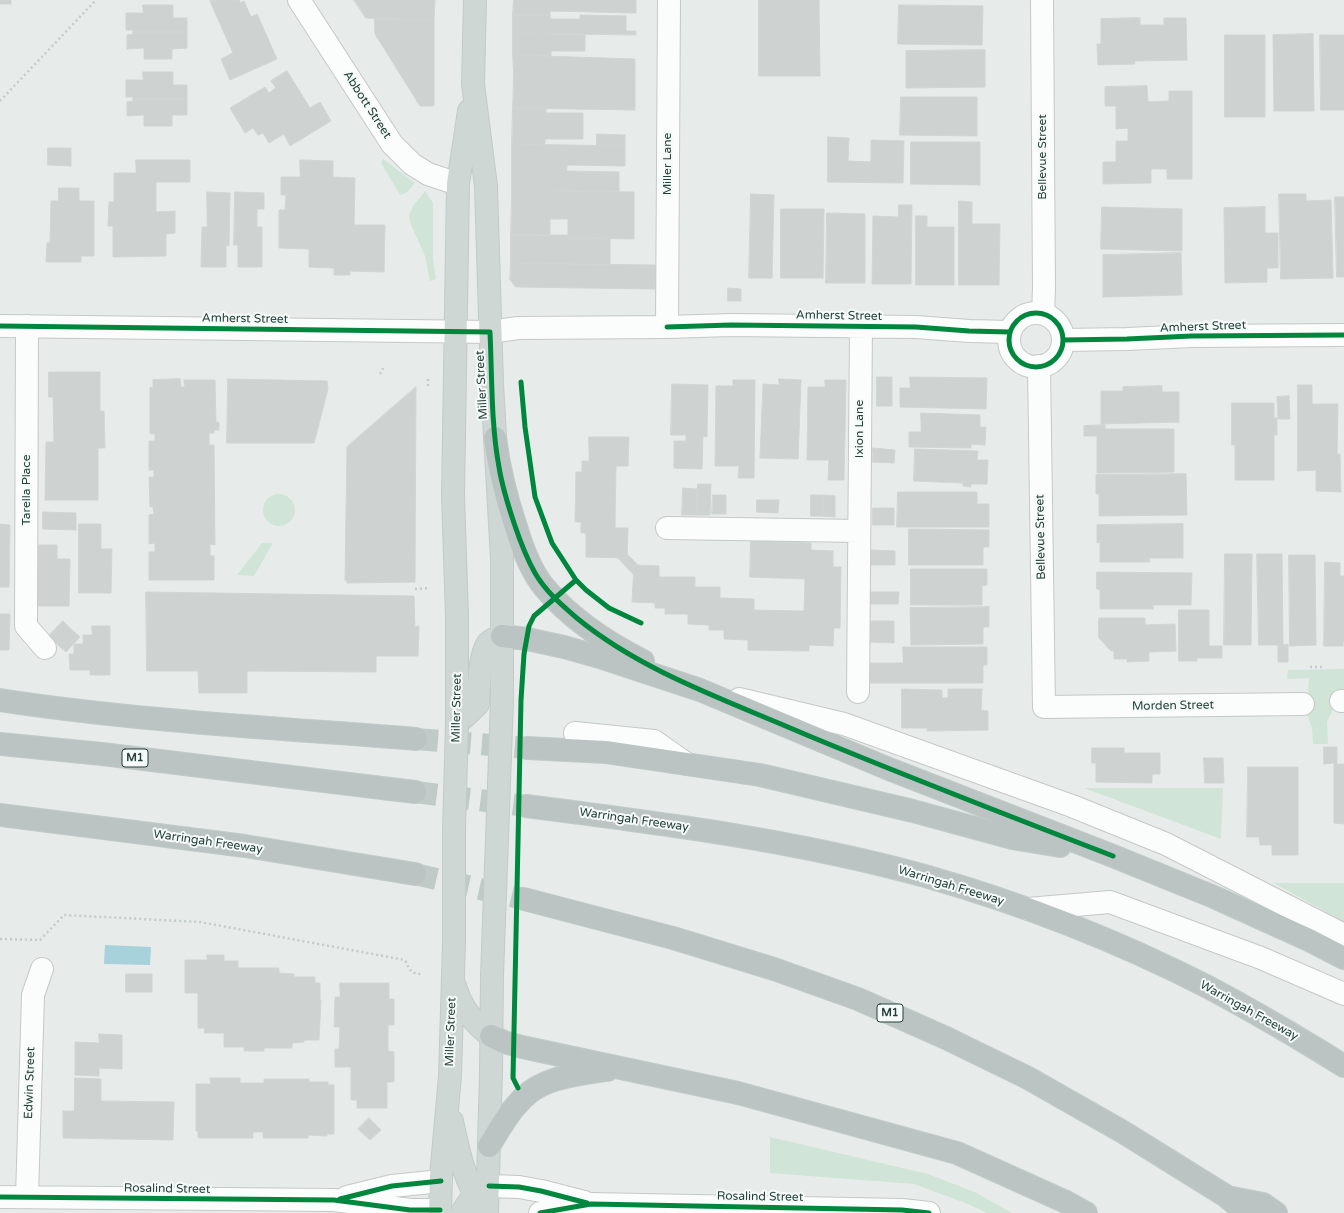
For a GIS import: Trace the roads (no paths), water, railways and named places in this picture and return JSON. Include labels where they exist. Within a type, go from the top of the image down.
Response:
[{"type":"highway","points":[[495,438],[498,466],[509,506],[523,549],[536,574],[554,598],[603,638],[630,655],[700,690],[889,769],[1214,897],[1309,940],[1344,958]]},
{"type":"highway","points":[[502,636],[527,639],[603,658],[700,690]]},
{"type":"highway","points":[[0,700],[59,709],[137,717],[416,739]]},
{"type":"highway","name":"M1","points":[[0,744],[102,754],[415,792]]},
{"type":"highway","points":[[527,748],[606,752],[760,775],[913,810],[1012,838],[1113,856]]},
{"type":"highway","name":"Warringah Freeway","points":[[526,806],[706,830],[809,848],[925,876],[1028,910],[1121,946],[1206,987],[1276,1024],[1344,1066]]},
{"type":"highway","name":"Warringah Freeway","points":[[0,815],[245,846],[415,874]]},
{"type":"highway","name":"M1","points":[[524,899],[687,942],[774,969],[858,999],[946,1038],[1028,1078],[1123,1132],[1226,1196],[1246,1213]]},
{"type":"highway","points":[[491,1036],[504,1042],[522,1047],[738,1093],[957,1153],[1066,1202],[1086,1213]]},
{"type":"highway","points":[[490,1146],[515,1108],[524,1098],[540,1086],[557,1079],[620,1069]]},
{"type":"highway","name":"M1","points":[[1226,1196],[1263,1204],[1276,1213]]},
{"type":"main road","name":"Miller Street","points":[[440,1212],[454,975],[454,830],[457,724],[467,701],[457,616],[452,496],[458,184],[473,84],[475,0]]},
{"type":"main road","name":"Miller Street","points":[[473,84],[486,186],[490,332],[502,559],[502,700],[492,976],[490,1146],[482,1190]]},
{"type":"main road","points":[[467,701],[483,653],[488,643],[493,639],[502,636]]},
{"type":"main road","points":[[454,975],[459,999],[465,1009],[481,1028],[491,1036]]},
{"type":"main road","points":[[448,1096],[460,1160],[482,1190],[488,1213]]},
{"type":"main road","points":[[462,1213],[469,1200],[482,1190]]},
{"type":"street","name":"Abbott Street","points":[[299,0],[392,144],[412,164],[428,174],[458,184]]},
{"type":"street","name":"Miller Lane","points":[[667,327],[670,0]]},
{"type":"street","name":"Bellevue Street","points":[[1042,0],[1043,314]]},
{"type":"street","points":[[1034,313],[1043,314],[1051,318],[1057,324],[1061,332],[1061,349],[1057,356],[1047,364],[1039,366],[1025,364],[1017,359],[1010,346],[1010,332],[1017,321],[1025,316],[1034,313]]},
{"type":"street","name":"Amherst Street","points":[[0,326],[490,332],[525,328],[731,325],[916,327],[1010,332]]},
{"type":"street","name":"Tarella Place","points":[[27,326],[26,626],[45,648]]},
{"type":"street","name":"Ixion Lane","points":[[858,692],[861,326]]},
{"type":"street","name":"Amherst Street","points":[[1062,340],[1192,336],[1344,335]]},
{"type":"street","name":"Bellevue Street","points":[[1039,366],[1044,707]]},
{"type":"street","points":[[667,528],[859,531]]},
{"type":"street","points":[[700,690],[844,724],[1072,806],[1166,844],[1344,935]]},
{"type":"street","name":"Morden Street","points":[[1044,707],[1303,704]]},
{"type":"street","points":[[575,733],[654,741],[687,764]]},
{"type":"street","points":[[1028,910],[1110,902],[1261,958],[1344,994]]},
{"type":"street","name":"Edwin Street","points":[[27,1197],[33,995],[42,970]]},
{"type":"street","name":"Rosalind Street","points":[[334,1200],[392,1186],[441,1181]]},
{"type":"street","name":"Rosalind Street","points":[[482,1190],[519,1187],[542,1191],[591,1204]]},
{"type":"street","name":"Rosalind Street","points":[[0,1196],[334,1200],[410,1210],[440,1212]]},
{"type":"street","name":"Rosalind Street","points":[[540,1213],[591,1204],[902,1210],[929,1213]]},
{"type":"water","points":[[105,945],[151,947],[150,965],[104,964]]},
{"type":"tunnel","points":[[416,739],[527,748]]},
{"type":"tunnel","points":[[415,792],[526,806]]},
{"type":"tunnel","points":[[415,874],[524,899]]}]
